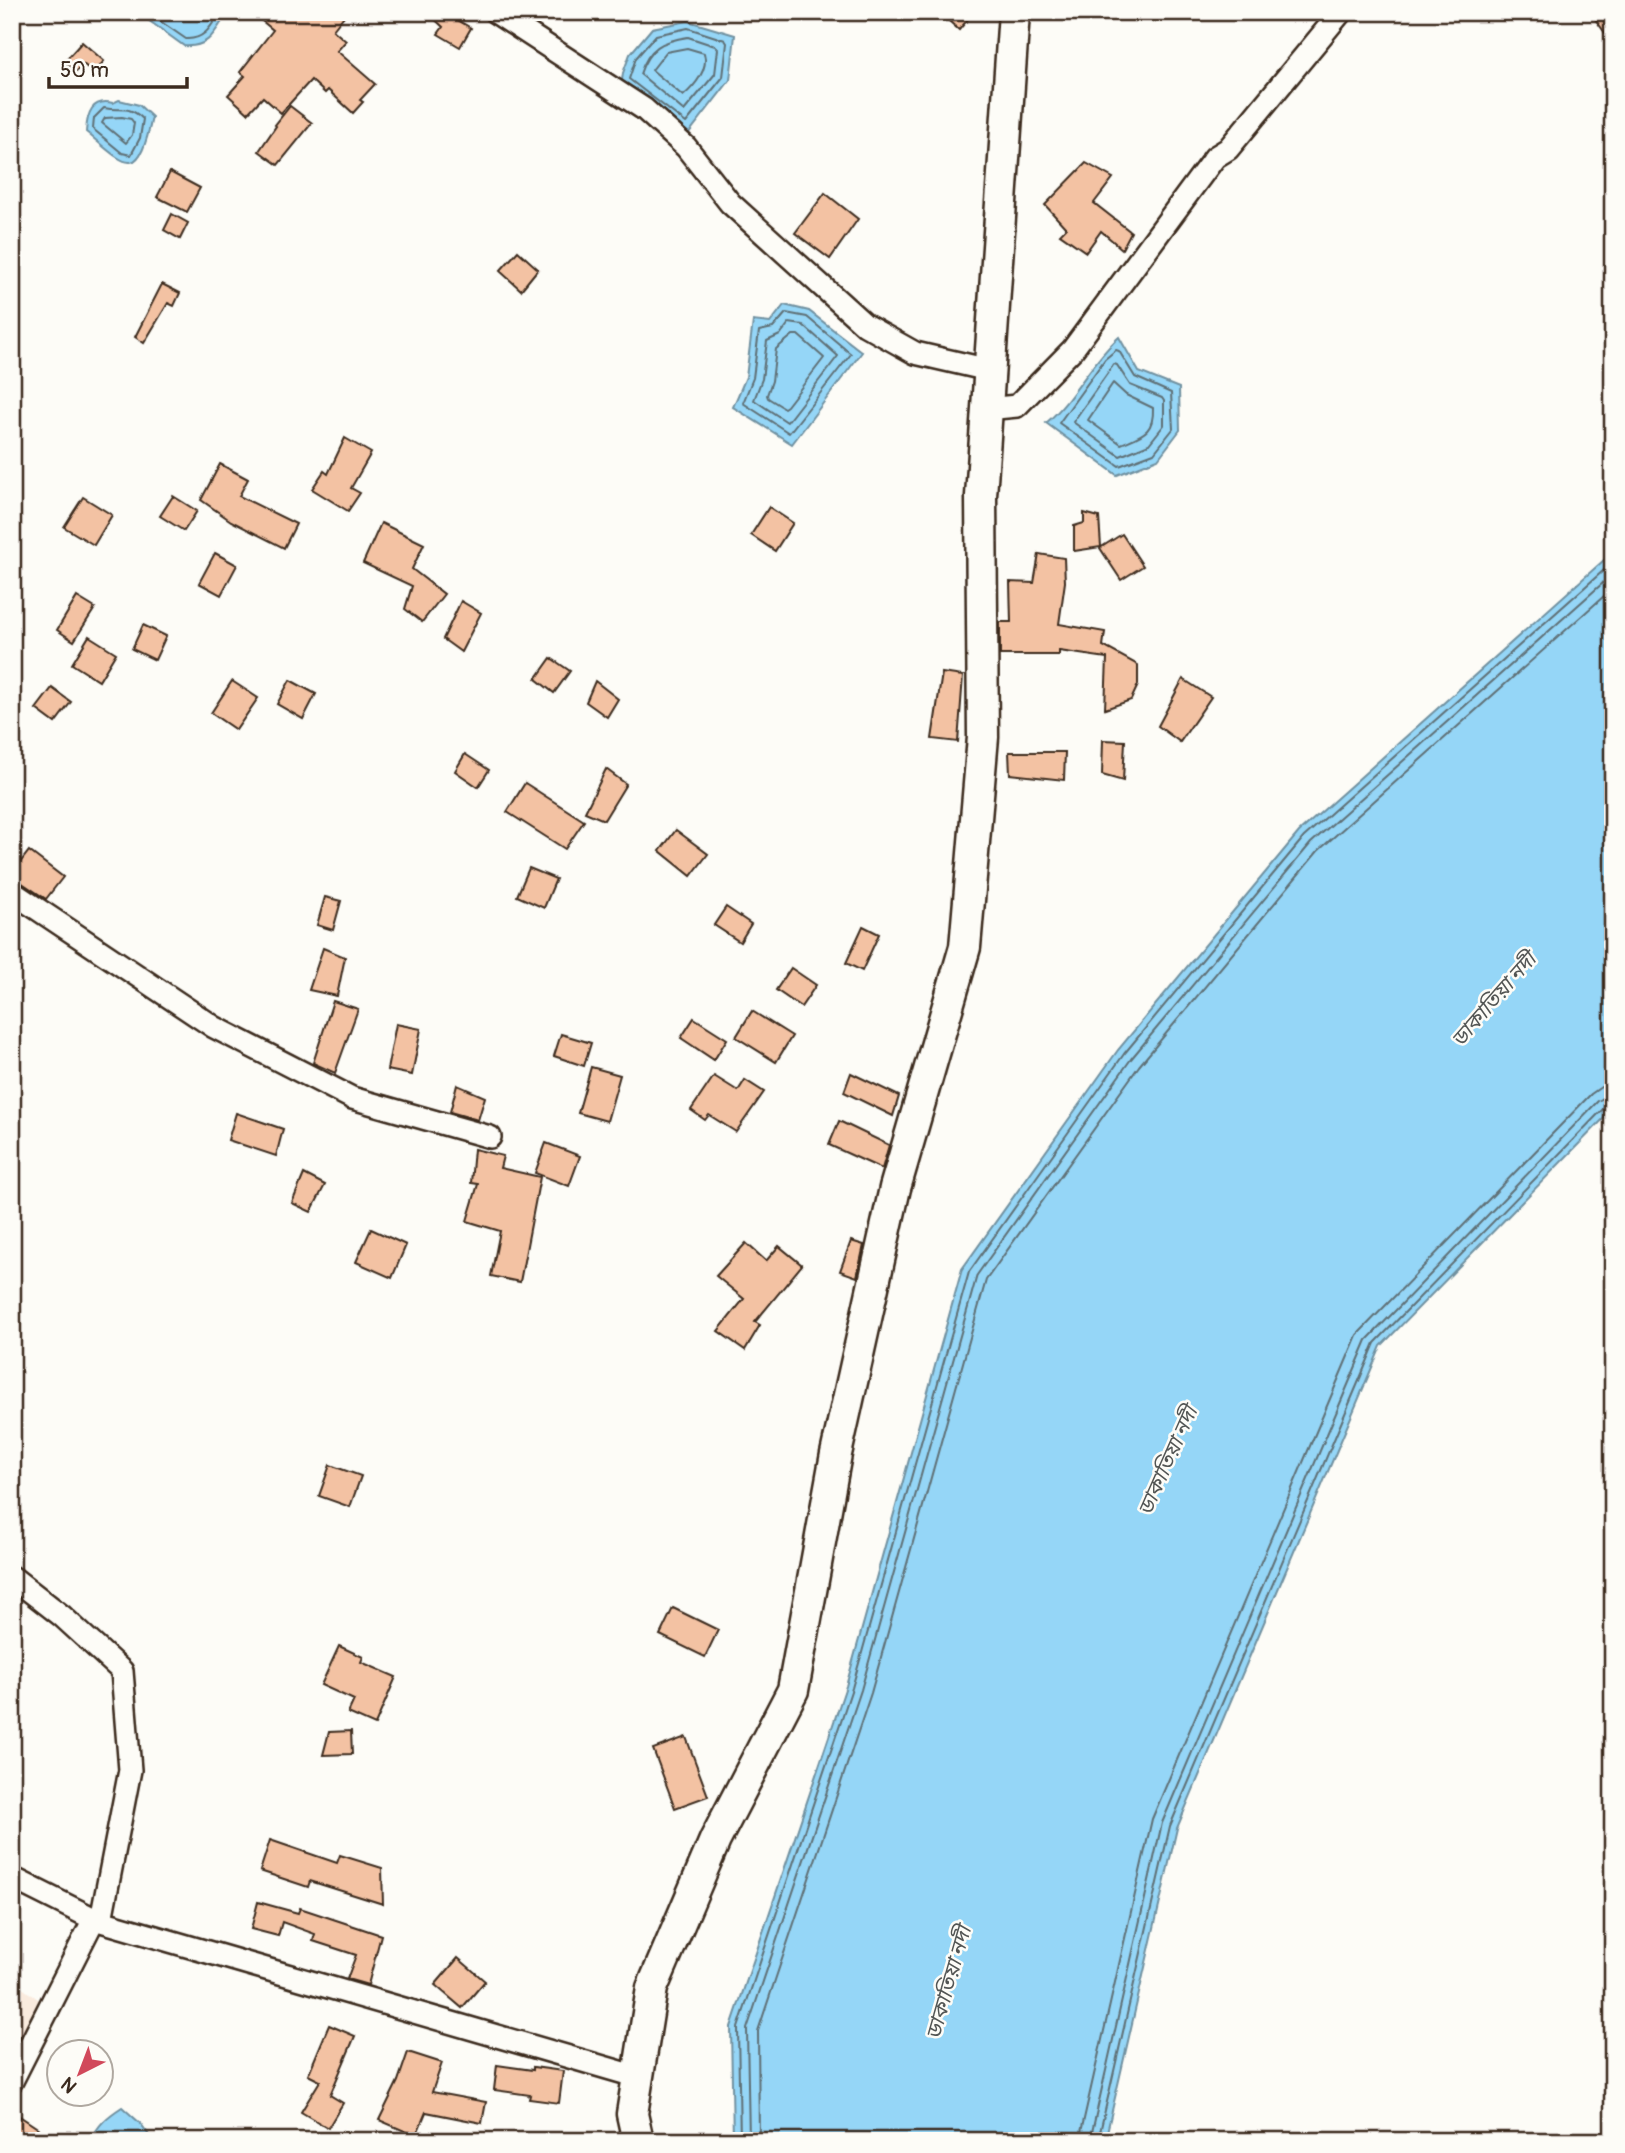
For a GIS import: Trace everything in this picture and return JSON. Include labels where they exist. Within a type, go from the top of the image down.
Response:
[{"type":"main road","points":[[638,2141],[632,2114],[652,1988],[715,1840],[793,1690],[836,1454],[895,1188],[965,947],[983,737],[981,496],[1014,12]]},
{"type":"street","points":[[495,12],[644,109],[685,147],[730,203],[865,325],[915,353],[989,370]]},
{"type":"street","points":[[986,409],[1017,406],[1073,349],[1214,157],[1228,149],[1341,12]]},
{"type":"street","points":[[12,892],[214,1027],[352,1098],[490,1137]]},
{"type":"street","points":[[12,1577],[62,1616],[122,1671],[130,1770],[98,1919],[12,2081]]},
{"type":"street","points":[[12,1878],[98,1919],[638,2077]]},
{"type":"shaded area","points":[[12,1981],[41,2001],[12,2057]]},
{"type":"water","points":[[137,12],[228,12],[206,41],[184,46]]},
{"type":"water","points":[[688,21],[735,35],[730,80],[688,134],[631,89],[620,94],[623,73],[630,54],[652,28]]},
{"type":"water","points":[[119,100],[139,105],[152,117],[141,152],[136,160],[129,162],[111,153],[86,132],[89,113],[95,105]]},
{"type":"water","points":[[784,305],[809,311],[862,352],[792,444],[733,407],[746,377],[753,321],[770,323]]},
{"type":"water","points":[[1119,337],[1139,372],[1179,388],[1180,430],[1158,459],[1117,475],[1046,423],[1066,403],[1099,358]]},
{"type":"water","name":"ডাকাতিয়া নদী","points":[[1613,552],[1613,1109],[1381,1346],[1177,1828],[1105,2141],[733,2141],[731,2027],[846,1686],[962,1269],[1118,1050],[1299,832]]},
{"type":"water","points":[[122,2107],[141,2124],[153,2141],[91,2141],[104,2121]]},
{"type":"building","points":[[251,12],[347,12],[333,30],[346,41],[337,51],[375,84],[360,100],[363,102],[353,113],[328,90],[325,93],[311,80],[281,113],[263,97],[248,113],[228,95],[245,76],[240,72],[273,30]]},
{"type":"building","points":[[427,12],[444,12],[471,28],[460,47],[438,34],[443,27]]},
{"type":"building","points":[[939,12],[974,12],[959,30]]},
{"type":"building","points":[[1590,12],[1613,12],[1613,44]]},
{"type":"building","points":[[82,42],[104,61],[94,73],[83,64],[76,72],[64,62]]},
{"type":"building","points":[[290,106],[312,123],[278,165],[259,151]]},
{"type":"building","points":[[1086,163],[1113,178],[1094,203],[1131,232],[1122,249],[1101,231],[1086,252],[1060,234],[1066,228],[1045,205]]},
{"type":"building","points":[[170,172],[200,188],[187,212],[157,197]]},
{"type":"building","points":[[825,193],[858,219],[830,259],[795,233]]},
{"type":"building","points":[[172,214],[188,223],[180,239],[164,230]]},
{"type":"building","points":[[518,251],[538,269],[521,290],[500,271]]},
{"type":"building","points":[[162,284],[180,293],[174,306],[168,303],[144,343],[135,337]]},
{"type":"building","points":[[345,438],[371,453],[351,488],[360,493],[348,511],[312,489],[324,471],[328,474]]},
{"type":"building","points":[[220,464],[248,479],[239,496],[296,524],[284,548],[231,521],[201,500]]},
{"type":"building","points":[[173,496],[197,511],[184,531],[160,516]]},
{"type":"building","points":[[83,497],[112,515],[94,545],[64,527]]},
{"type":"building","points":[[769,507],[793,523],[775,551],[751,535]]},
{"type":"building","points":[[1084,513],[1099,517],[1101,547],[1074,551],[1074,526],[1084,523]]},
{"type":"building","points":[[381,523],[424,544],[412,569],[444,594],[422,622],[405,609],[412,586],[363,563]]},
{"type":"building","points":[[1122,534],[1143,566],[1121,580],[1100,548]]},
{"type":"building","points":[[215,553],[237,565],[221,595],[199,583]]},
{"type":"building","points":[[1039,554],[1064,558],[1065,582],[1059,624],[1105,632],[1103,646],[1138,665],[1138,685],[1131,700],[1105,709],[1107,658],[1059,651],[1059,655],[1000,655],[1000,622],[1011,622],[1010,582],[1034,583]]},
{"type":"building","points":[[77,597],[95,608],[74,641],[57,630]]},
{"type":"building","points":[[461,601],[481,613],[461,652],[443,639]]},
{"type":"building","points":[[143,625],[166,636],[155,660],[132,649]]},
{"type":"building","points":[[89,636],[116,653],[99,681],[72,664]]},
{"type":"building","points":[[551,658],[570,671],[554,693],[536,679]]},
{"type":"building","points":[[942,673],[963,676],[958,742],[932,739]]},
{"type":"building","points":[[1183,679],[1211,697],[1180,742],[1158,726]]},
{"type":"building","points":[[290,680],[316,694],[303,719],[277,704]]},
{"type":"building","points":[[232,681],[258,698],[236,730],[211,713]]},
{"type":"building","points":[[595,681],[618,699],[607,717],[586,702]]},
{"type":"building","points":[[52,688],[71,702],[55,723],[36,709]]},
{"type":"building","points":[[1103,740],[1125,741],[1123,781],[1102,775]]},
{"type":"building","points":[[1009,752],[1065,752],[1064,780],[1010,774]]},
{"type":"building","points":[[465,754],[489,770],[478,787],[455,771]]},
{"type":"building","points":[[606,769],[626,784],[604,820],[585,812]]},
{"type":"building","points":[[525,783],[584,821],[565,849],[507,812]]},
{"type":"building","points":[[676,830],[708,854],[691,876],[660,851]]},
{"type":"building","points":[[29,851],[63,877],[46,899],[12,879],[12,873]]},
{"type":"building","points":[[529,868],[556,879],[544,908],[517,896]]},
{"type":"building","points":[[325,897],[341,901],[333,930],[317,925]]},
{"type":"building","points":[[726,907],[751,924],[740,942],[714,925]]},
{"type":"building","points":[[863,926],[879,934],[862,971],[846,963]]},
{"type":"building","points":[[323,948],[345,957],[337,996],[309,990]]},
{"type":"building","points":[[791,968],[816,985],[801,1007],[776,990]]},
{"type":"building","points":[[333,1001],[358,1009],[335,1073],[313,1063]]},
{"type":"building","points":[[752,1011],[792,1036],[776,1062],[736,1037]]},
{"type":"building","points":[[694,1018],[727,1039],[714,1060],[681,1038]]},
{"type":"building","points":[[396,1024],[421,1029],[412,1075],[387,1070]]},
{"type":"building","points":[[561,1034],[591,1043],[584,1066],[554,1056]]},
{"type":"building","points":[[591,1067],[620,1075],[607,1121],[578,1113]]},
{"type":"building","points":[[851,1073],[899,1096],[893,1116],[844,1092]]},
{"type":"building","points":[[714,1076],[738,1091],[745,1080],[764,1092],[736,1132],[709,1115],[705,1120],[691,1110]]},
{"type":"building","points":[[457,1085],[485,1097],[478,1120],[450,1112]]},
{"type":"building","points":[[236,1113],[283,1129],[276,1156],[228,1140]]},
{"type":"building","points":[[839,1121],[889,1145],[882,1169],[829,1145]]},
{"type":"building","points":[[546,1143],[580,1156],[569,1186],[535,1173]]},
{"type":"building","points":[[474,1149],[503,1156],[500,1168],[540,1177],[520,1282],[491,1276],[500,1231],[467,1221],[478,1184],[471,1183]]},
{"type":"building","points":[[304,1174],[325,1185],[311,1212],[292,1203]]},
{"type":"building","points":[[371,1229],[406,1245],[392,1278],[356,1262]]},
{"type":"building","points":[[851,1241],[864,1245],[857,1277],[840,1271]]},
{"type":"building","points":[[746,1243],[766,1261],[779,1246],[802,1265],[755,1322],[760,1325],[745,1350],[718,1331],[744,1299],[716,1276]]},
{"type":"building","points":[[330,1465],[361,1476],[350,1507],[319,1496]]},
{"type":"building","points":[[673,1608],[718,1630],[705,1657],[660,1635]]},
{"type":"building","points":[[339,1646],[363,1657],[361,1662],[396,1677],[375,1725],[348,1713],[354,1700],[321,1685]]},
{"type":"building","points":[[351,1731],[352,1754],[323,1755],[329,1732]]},
{"type":"building","points":[[686,1737],[708,1796],[675,1808],[653,1749]]},
{"type":"building","points":[[270,1840],[337,1863],[340,1855],[382,1868],[383,1904],[310,1881],[308,1887],[260,1871]]},
{"type":"building","points":[[258,1902],[298,1913],[300,1908],[381,1935],[368,1985],[347,1979],[356,1955],[313,1941],[315,1934],[282,1922],[278,1936],[251,1929]]},
{"type":"building","points":[[458,1958],[485,1981],[462,2008],[435,1985]]},
{"type":"building","points":[[329,2025],[355,2036],[330,2095],[343,2103],[328,2128],[301,2112],[320,2081],[308,2075]]},
{"type":"building","points":[[408,2052],[442,2063],[432,2092],[486,2102],[482,2123],[426,2112],[416,2136],[379,2120],[398,2081]]},
{"type":"building","points":[[497,2065],[563,2071],[559,2103],[529,2099],[530,2095],[494,2090]]},
{"type":"building","points":[[12,2111],[57,2141],[30,2141],[12,2129]]}]
